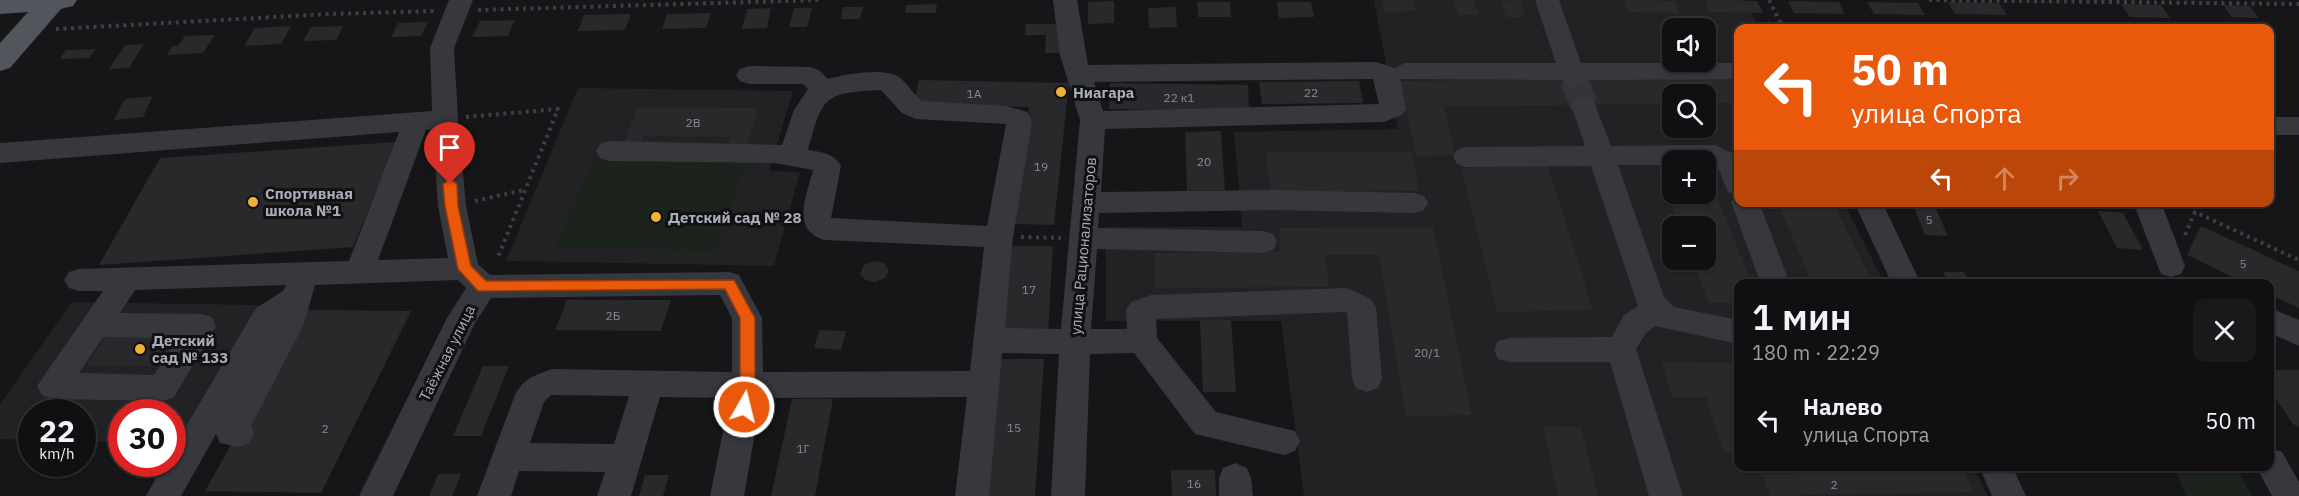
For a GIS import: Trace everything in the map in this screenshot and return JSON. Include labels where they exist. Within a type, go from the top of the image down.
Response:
[{"type":"main road","points":[[10,46],[54,0]]},
{"type":"main road","points":[[0,5],[63,0]]},
{"type":"street","name":"улица Рационализаторов","points":[[1065,0],[1072,55],[1093,120],[1075,342],[1068,496]]},
{"type":"street","points":[[1547,0],[1651,303],[1665,317],[1734,331]]},
{"type":"street","points":[[459,5],[442,48],[445,118],[452,206],[474,278]]},
{"type":"street","points":[[1079,74],[1380,70],[1386,74],[1393,109],[1384,113],[1093,120]]},
{"type":"street","points":[[1405,72],[1577,85],[1734,71]]},
{"type":"street","points":[[1255,73],[1258,117]]},
{"type":"street","points":[[748,75],[810,76],[825,91]]},
{"type":"street","points":[[792,157],[813,99],[843,84],[886,81],[907,104],[916,110],[1006,115],[1018,118],[999,237],[972,496]]},
{"type":"street","points":[[0,153],[445,118]]},
{"type":"street","points":[[359,272],[416,121]]},
{"type":"street","points":[[2274,126],[2299,126]]},
{"type":"street","points":[[609,151],[775,153],[821,162],[828,166],[816,216],[818,223],[824,229],[999,237]]},
{"type":"street","points":[[1466,157],[1715,155],[1731,164],[1734,173]]},
{"type":"street","points":[[1086,203],[1274,200],[1414,203]]},
{"type":"street","points":[[1747,207],[1774,279]]},
{"type":"street","points":[[1870,207],[1904,279]]},
{"type":"street","points":[[2149,207],[2171,266]]},
{"type":"street","points":[[1083,238],[1263,242]]},
{"type":"street","points":[[79,280],[127,279],[300,286],[359,272],[474,278],[729,284],[747,318],[748,385],[727,496]]},
{"type":"street","name":"Таёжная улица","points":[[376,496],[462,318],[474,278]]},
{"type":"street","points":[[95,325],[127,279]]},
{"type":"street","points":[[238,433],[231,433],[289,324],[300,286]]},
{"type":"street","points":[[163,496],[267,316],[300,286]]},
{"type":"street","points":[[1284,441],[1206,424],[1142,340],[1141,310],[1151,307],[1347,300],[1361,306],[1367,379]]},
{"type":"street","points":[[1656,309],[1635,324],[1621,349],[1666,496]]},
{"type":"street","points":[[2274,322],[2299,334]]},
{"type":"street","points":[[988,340],[1075,342],[1142,340]]},
{"type":"street","points":[[1509,350],[1621,349]]},
{"type":"street","points":[[494,496],[531,394],[552,382],[748,385],[984,384]]},
{"type":"street","points":[[614,496],[648,384]]},
{"type":"street","points":[[509,457],[626,458]]},
{"type":"street","points":[[2274,469],[2289,496]]},
{"type":"street","points":[[1997,471],[2009,496]]},
{"type":"path","points":[[10,46],[329,14],[459,5],[819,0]]},
{"type":"path","points":[[1768,0],[1781,24]]},
{"type":"path","points":[[1929,0],[2299,4]]},
{"type":"path","points":[[445,118],[558,109],[498,257]]},
{"type":"path","points":[[452,206],[524,190]]},
{"type":"path","points":[[2171,266],[2195,212],[2299,260]]},
{"type":"path","points":[[999,237],[1083,238]]},
{"type":"shaded area","points":[[1374,0],[1745,0],[1757,24],[1734,24],[1734,207],[1846,207],[1882,279],[1734,279],[1734,471],[1975,471],[1988,496],[1304,496],[1281,321],[1106,321],[1106,227],[1242,227],[1234,132],[1398,129]]},
{"type":"shaded area","name":"Детский сад № 28","points":[[578,88],[793,91],[769,171],[800,172],[774,266],[506,261]]},
{"type":"shaded area","points":[[594,158],[747,161],[717,252],[555,248]]},
{"type":"shaded area","points":[[72,302],[259,305],[186,427],[186,399],[108,399],[108,442],[96,441],[96,399],[18,399],[18,440],[0,439],[0,404]]},
{"type":"shaded area","points":[[2176,471],[2237,471],[2252,496],[2186,496]]},
{"type":"building","points":[[1382,0],[1413,0],[1416,11],[1385,12]]},
{"type":"building","points":[[1453,0],[1474,0],[1479,15],[1458,15]]},
{"type":"building","points":[[1520,0],[1525,17],[1506,17],[1501,1]]},
{"type":"building","points":[[1624,0],[1675,1],[1679,13],[1628,12]]},
{"type":"building","points":[[1705,0],[1757,1],[1763,13],[1710,12]]},
{"type":"building","points":[[1114,1],[1114,23],[1088,24],[1088,2]]},
{"type":"building","points":[[1788,1],[1839,2],[1845,14],[1794,13]]},
{"type":"building","points":[[1197,2],[1230,2],[1231,17],[1198,17]]},
{"type":"building","points":[[1277,2],[1311,2],[1314,17],[1279,18]]},
{"type":"building","points":[[1867,2],[1918,3],[1925,15],[1874,14]]},
{"type":"building","points":[[1948,2],[1999,3],[2007,15],[1955,14]]},
{"type":"building","points":[[937,4],[936,13],[905,13],[906,5]]},
{"type":"building","points":[[2121,4],[2161,5],[2170,18],[2130,17]]},
{"type":"building","points":[[2223,5],[2249,6],[2259,18],[2232,17]]},
{"type":"building","points":[[843,7],[863,7],[860,19],[841,19]]},
{"type":"building","points":[[1176,7],[1177,27],[1149,28],[1148,8]]},
{"type":"building","points":[[771,8],[767,28],[742,29],[747,9]]},
{"type":"building","points":[[794,8],[812,8],[807,27],[789,27]]},
{"type":"building","points":[[711,13],[706,28],[662,29],[667,14]]},
{"type":"building","points":[[631,14],[625,30],[578,31],[584,15]]},
{"type":"building","points":[[515,20],[508,36],[472,37],[480,21]]},
{"type":"building","points":[[428,22],[421,36],[391,37],[398,23]]},
{"type":"building","points":[[1026,24],[1066,24],[1065,53],[1045,53],[1046,35],[1025,35]]},
{"type":"building","points":[[291,26],[281,44],[244,46],[255,28]]},
{"type":"building","points":[[343,26],[336,40],[303,41],[311,27]]},
{"type":"building","points":[[215,35],[203,53],[167,55],[172,46],[178,46],[185,36]]},
{"type":"building","points":[[144,44],[129,68],[109,69],[125,45]]},
{"type":"building","points":[[96,49],[89,58],[60,59],[66,50]]},
{"type":"building","points":[[1734,78],[1734,108],[1732,103],[1716,103],[1716,84],[1662,84],[1662,104],[1444,106],[1455,155],[1416,156],[1400,81]]},
{"type":"building","points":[[919,80],[1069,83],[1054,225],[1014,224],[1029,107],[914,104]]},
{"type":"building","points":[[1359,81],[1363,103],[1262,104],[1259,82]]},
{"type":"building","points":[[1110,83],[1248,85],[1249,111],[1109,109]]},
{"type":"building","points":[[153,96],[143,117],[114,120],[125,99]]},
{"type":"building","points":[[638,107],[758,108],[746,149],[726,148],[730,137],[644,136],[639,148],[622,148]]},
{"type":"building","points":[[1221,131],[1225,190],[1187,191],[1185,132]]},
{"type":"building","name":"Спортивная школа №1","points":[[396,142],[353,247],[99,265],[160,158]]},
{"type":"building","points":[[1266,152],[1412,152],[1419,191],[1270,192]]},
{"type":"building","points":[[1548,166],[1593,310],[1497,312],[1461,168]]},
{"type":"building","points":[[1716,195],[1750,279],[1734,279],[1734,303],[1709,303],[1696,270],[1716,270],[1716,216],[1676,216],[1672,204],[1716,204]]},
{"type":"building","points":[[1779,207],[1835,207],[1871,279],[1811,279]]},
{"type":"building","points":[[1914,207],[1935,207],[1948,236],[1925,235]]},
{"type":"building","points":[[2098,211],[2123,213],[2143,250],[2117,248]]},
{"type":"building","points":[[2201,226],[2299,271],[2299,308],[2274,296],[2274,279],[2237,279],[2187,255]]},
{"type":"building","points":[[1433,227],[1472,415],[1406,416],[1379,255],[1325,255],[1329,287],[1155,288],[1155,253],[1281,252],[1279,228]]},
{"type":"building","points":[[1012,246],[1053,246],[1048,332],[1004,332]]},
{"type":"building","points":[[874,261],[884,263],[889,270],[885,278],[875,282],[865,280],[860,274],[864,265]]},
{"type":"building","points":[[1943,272],[1964,272],[1968,279],[1946,279]]},
{"type":"building","points":[[567,300],[671,300],[661,331],[555,330]]},
{"type":"building","points":[[307,310],[411,311],[321,493],[205,491]]},
{"type":"building","points":[[1200,320],[1231,320],[1236,392],[1203,392]]},
{"type":"building","points":[[819,330],[846,331],[841,350],[814,348]]},
{"type":"building","name":"Детский сад № 133","points":[[108,332],[193,332],[173,366],[86,366]]},
{"type":"building","points":[[995,359],[1044,359],[1035,496],[982,496]]},
{"type":"building","points":[[1662,362],[1734,363],[1734,453],[1724,453],[1706,397],[1672,397]]},
{"type":"building","points":[[483,366],[509,366],[481,436],[453,436]]},
{"type":"building","points":[[2274,370],[2299,370],[2299,427],[2293,424],[2274,396]]},
{"type":"building","points":[[792,399],[833,399],[815,496],[771,496]]},
{"type":"building","points":[[1543,426],[1581,427],[1598,496],[1558,496]]},
{"type":"building","points":[[1171,470],[1215,470],[1216,496],[1172,496]]},
{"type":"building","points":[[1797,471],[1964,471],[1974,492],[1770,496],[1762,474],[1798,474]]},
{"type":"building","points":[[438,474],[461,474],[452,496],[429,496]]},
{"type":"building","points":[[645,475],[669,475],[663,496],[639,496]]},
{"type":"tunnel","points":[[1574,79],[1584,105]]},
{"type":"place","name":"Ниагара","points":[[1061,92]]},
{"type":"place","name":"Спортивная школа №1","points":[[253,202]]},
{"type":"place","name":"Детский сад № 28","points":[[656,217]]},
{"type":"place","name":"Детский сад № 133","points":[[140,349]]},
{"type":"route","points":[[450,184],[452,206],[465,269],[483,287],[729,284],[747,318],[748,385],[744,407]]}]
